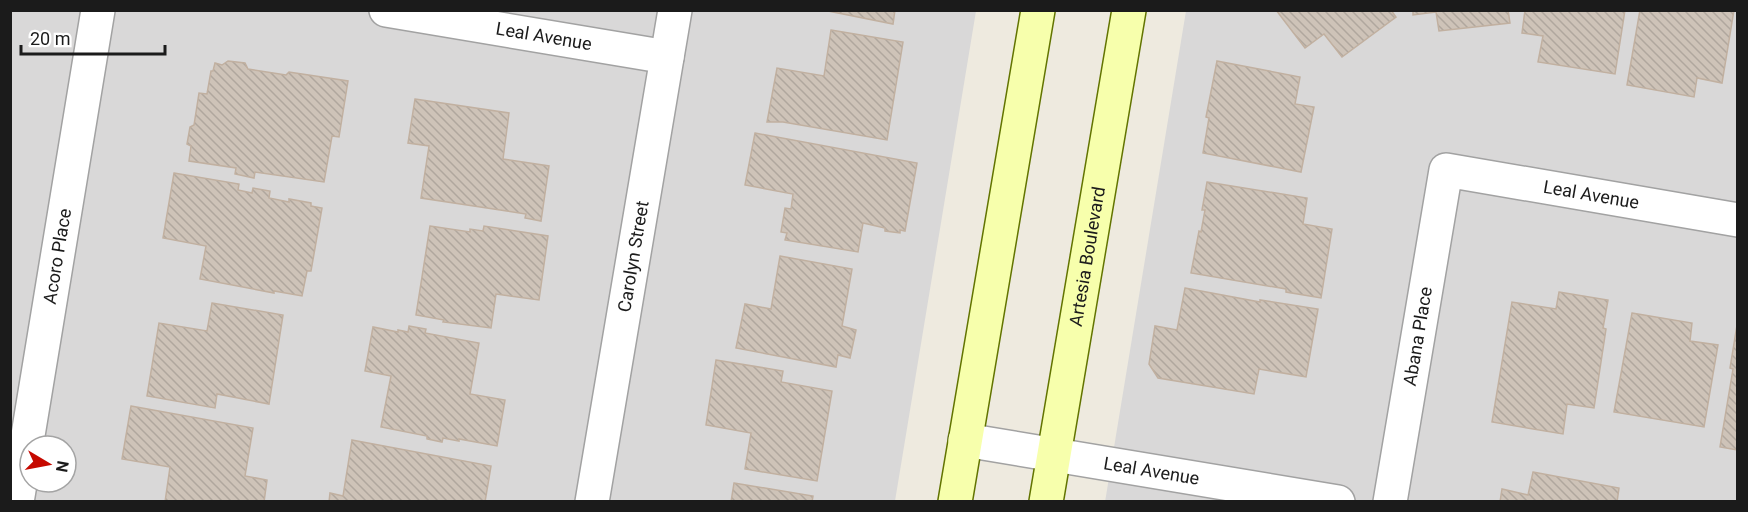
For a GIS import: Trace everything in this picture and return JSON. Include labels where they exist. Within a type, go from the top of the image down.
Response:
[{"type":"main road","points":[[955,501],[1038,10]]},
{"type":"main road","name":"Artesia Boulevard","points":[[1046,501],[1129,10]]},
{"type":"street","name":"Acoro Place","points":[[17,501],[98,10]]},
{"type":"street","name":"Leal Avenue","points":[[386,10],[667,57]]},
{"type":"street","name":"Carolyn Street","points":[[592,501],[675,10]]},
{"type":"street","name":"Leal Avenue","points":[[1446,170],[1737,220]]},
{"type":"street","name":"Abana Place","points":[[1390,501],[1446,170]]},
{"type":"street","name":"Leal Avenue","points":[[965,440],[1338,501]]},
{"type":"shaded area","points":[[10,11],[976,11],[895,501],[11,501]]},
{"type":"shaded area","points":[[1186,11],[1737,11],[1737,501],[1105,502]]},
{"type":"building","points":[[823,10],[895,10],[893,24]]},
{"type":"building","points":[[1276,10],[1391,10],[1396,17],[1342,57],[1324,34],[1305,48]]},
{"type":"building","points":[[1413,10],[1508,10],[1510,23],[1439,31],[1436,12],[1413,15]]},
{"type":"building","points":[[1525,10],[1625,10],[1615,74],[1538,62],[1543,36],[1522,33]]},
{"type":"building","points":[[1640,10],[1734,10],[1722,83],[1697,78],[1694,97],[1627,85]]},
{"type":"building","points":[[831,30],[903,42],[887,140],[783,122],[767,122],[777,68],[824,76]]},
{"type":"building","points":[[228,61],[245,63],[248,69],[286,75],[289,72],[348,81],[339,137],[332,136],[324,182],[255,172],[254,178],[235,174],[236,168],[189,161],[191,146],[187,144],[190,127],[194,125],[199,93],[207,94],[211,71],[215,63],[222,65]]},
{"type":"building","points":[[1217,61],[1300,77],[1295,104],[1314,107],[1301,172],[1203,153],[1209,118],[1206,117]]},
{"type":"building","points":[[415,99],[509,113],[503,159],[549,166],[541,221],[525,218],[526,214],[421,198],[429,146],[408,143]]},
{"type":"building","points":[[755,133],[917,163],[905,231],[900,230],[900,233],[885,231],[885,228],[863,223],[858,252],[785,240],[787,233],[781,232],[785,208],[791,209],[793,194],[745,185]]},
{"type":"building","points":[[174,173],[239,184],[238,190],[252,193],[253,188],[270,191],[269,198],[311,203],[311,206],[322,208],[311,271],[307,271],[302,296],[200,279],[206,246],[163,238]]},
{"type":"building","points":[[1207,182],[1307,198],[1303,224],[1332,229],[1321,298],[1286,292],[1286,289],[1191,273],[1205,210],[1202,210]]},
{"type":"building","points":[[430,226],[470,232],[470,229],[483,231],[484,226],[548,236],[539,300],[496,294],[491,328],[443,322],[444,320],[416,315]]},
{"type":"building","points":[[780,256],[852,269],[842,326],[856,330],[850,358],[838,355],[836,367],[736,348],[745,304],[771,309]]},
{"type":"building","points":[[1185,288],[1260,302],[1260,300],[1318,309],[1306,377],[1259,369],[1254,394],[1158,378],[1149,364],[1155,326],[1177,330]]},
{"type":"building","points":[[1559,292],[1608,300],[1594,408],[1567,404],[1563,434],[1492,422],[1512,302],[1556,309]]},
{"type":"building","points":[[212,303],[283,315],[269,404],[217,394],[215,408],[147,396],[159,323],[207,331]]},
{"type":"building","points":[[1632,313],[1692,323],[1690,341],[1718,345],[1704,427],[1614,412]]},
{"type":"building","points":[[1738,319],[1738,450],[1720,447],[1733,369],[1730,368]]},
{"type":"building","points":[[409,326],[426,329],[425,333],[479,343],[470,394],[505,400],[497,446],[459,439],[459,441],[443,438],[442,442],[427,439],[427,436],[381,427],[391,376],[365,371],[373,327],[408,332]]},
{"type":"building","points":[[716,360],[783,371],[781,382],[832,391],[817,481],[745,469],[751,433],[706,425]]},
{"type":"building","points":[[131,406],[253,428],[245,476],[267,480],[264,502],[165,502],[170,467],[122,459]]},
{"type":"building","points":[[352,440],[491,466],[485,502],[329,502],[330,493],[343,496]]},
{"type":"building","points":[[1533,472],[1619,488],[1617,502],[1500,502],[1502,489],[1528,495]]},
{"type":"building","points":[[734,483],[813,496],[812,502],[731,502]]}]
